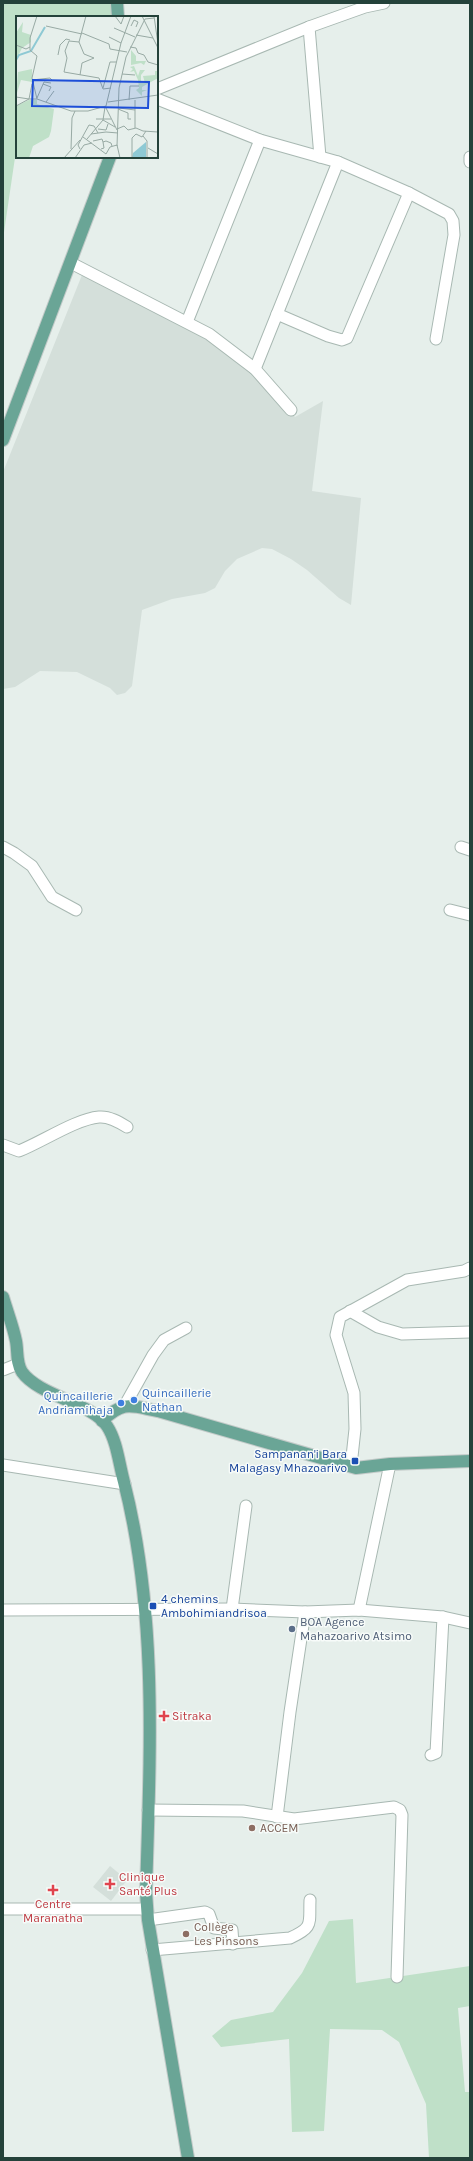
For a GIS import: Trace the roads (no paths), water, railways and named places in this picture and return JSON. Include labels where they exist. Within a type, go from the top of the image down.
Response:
[{"type":"main road","points":[[117,3],[118,16]]},
{"type":"main road","points":[[3,440],[110,158]]},
{"type":"main road","points":[[3,1297],[16,1339],[18,1364],[29,1380],[96,1416],[107,1426],[114,1442],[132,1515],[146,1624],[149,1694],[147,1914],[188,2158]]},
{"type":"main road","points":[[102,1421],[113,1411],[125,1405],[158,1411],[356,1468],[390,1464],[470,1461]]},
{"type":"street","points":[[158,89],[310,27],[366,7],[384,3]]},
{"type":"street","points":[[310,27],[320,157]]},
{"type":"street","points":[[158,99],[260,140],[338,162],[443,209],[449,214],[453,220],[454,235],[436,339]]},
{"type":"street","points":[[186,322],[260,140]]},
{"type":"street","points":[[470,157],[470,162]]},
{"type":"street","points":[[255,369],[338,162]]},
{"type":"street","points":[[276,314],[328,336],[342,340],[347,338],[408,193]]},
{"type":"street","points":[[71,263],[209,334],[255,369],[291,410]]},
{"type":"street","points":[[3,847],[32,866],[52,897],[76,910]]},
{"type":"street","points":[[450,910],[470,915]]},
{"type":"street","points":[[3,1145],[19,1151],[41,1142],[79,1122],[99,1117],[116,1120],[127,1127]]},
{"type":"street","points":[[351,1466],[355,1428],[354,1393],[336,1335],[340,1317],[407,1280],[464,1271],[470,1268]]},
{"type":"street","points":[[350,1311],[378,1328],[402,1334],[470,1332]]},
{"type":"street","points":[[125,1405],[153,1354],[164,1340],[186,1328]]},
{"type":"street","points":[[3,1362],[18,1364]]},
{"type":"street","points":[[3,1370],[18,1364]]},
{"type":"street","points":[[359,1610],[390,1464]]},
{"type":"street","points":[[3,1465],[124,1484]]},
{"type":"street","points":[[232,1609],[246,1506]]},
{"type":"street","points":[[3,1610],[232,1609],[305,1612],[359,1610],[443,1617],[470,1623]]},
{"type":"street","points":[[278,1817],[290,1712],[305,1612]]},
{"type":"street","points":[[431,1755],[436,1754],[443,1617]]},
{"type":"street","points":[[148,1810],[242,1811],[294,1819],[394,1807],[400,1810],[402,1815],[397,1977]]},
{"type":"street","points":[[152,1950],[290,1938],[305,1931],[310,1924],[310,1900]]},
{"type":"street","points":[[3,1909],[147,1914],[205,1912],[209,1914],[214,1928],[232,1930],[233,1944]]},
{"type":"place","name":"Quincaillerie Nathan","points":[[134,1400]]},
{"type":"place","name":"Quincaillerie Andriamihaja","points":[[121,1403]]},
{"type":"place","name":"Sampanan'i Bara Malagasy Mhazoarivo","points":[[355,1461]]},
{"type":"place","name":"4 chemins Ambohimiandrisoa","points":[[153,1606]]},
{"type":"place","name":"BOA Agence Mahazoarivo Atsimo","points":[[292,1629]]},
{"type":"place","name":"Sitraka","points":[[164,1716]]},
{"type":"place","name":"ACCEM","points":[[252,1828]]},
{"type":"place","name":"Clinique Santé Plus","points":[[110,1884]]},
{"type":"place","name":"Centre Maranatha","points":[[53,1890]]},
{"type":"place","name":"Collège Les Pinsons","points":[[186,1934]]}]
